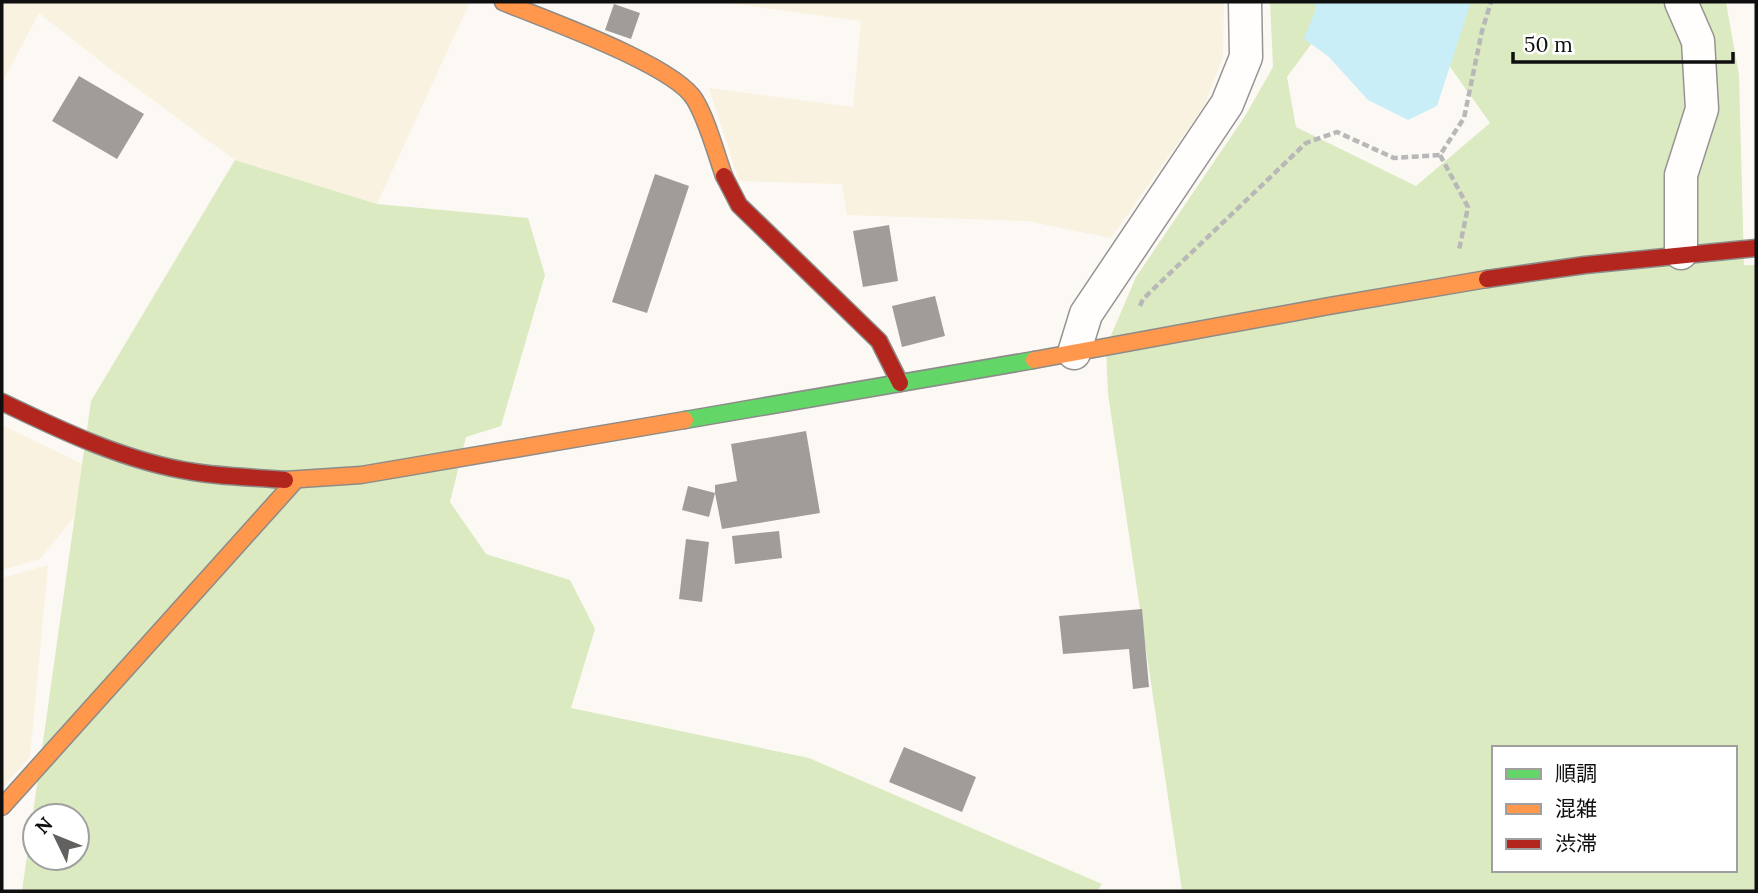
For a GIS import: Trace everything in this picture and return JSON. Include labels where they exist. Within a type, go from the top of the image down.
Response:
[{"type":"street","points":[[503,2],[641,60],[672,77],[694,98],[727,183],[739,205],[879,341],[900,383]]},
{"type":"street","points":[[1074,353],[1086,314],[1227,104],[1246,57],[1245,2]]},
{"type":"street","points":[[1681,2],[1698,41],[1702,109],[1681,175],[1681,253]]},
{"type":"street","points":[[2,402],[62,431],[144,460],[193,472],[295,481],[361,475],[1120,345],[1507,275],[1681,253],[1756,248]]},
{"type":"street","points":[[2,807],[295,481]]},
{"type":"path","points":[[1440,155],[1464,118],[1491,2]]},
{"type":"path","points":[[1120,345],[1143,299],[1306,144],[1337,132],[1394,158],[1440,155]]},
{"type":"path","points":[[1440,155],[1468,207],[1451,286]]},
{"type":"shaded area","points":[[2,2],[470,2],[377,204],[235,160],[39,13],[2,83]]},
{"type":"shaded area","points":[[720,2],[1224,2],[1223,57],[1204,106],[1111,238],[1027,221],[847,215],[842,184],[739,181],[709,88],[853,107],[861,21]]},
{"type":"shaded area","points":[[2,425],[107,476],[40,559],[2,570]]},
{"type":"shaded area","points":[[48,565],[30,757],[2,788],[2,578]]},
{"type":"green space","points":[[1270,2],[1330,2],[1329,20],[1287,77],[1296,127],[1416,186],[1490,123],[1443,57],[1459,2],[1726,2],[1739,75],[1744,265],[1756,265],[1756,891],[1182,891],[1108,394],[1106,347],[1136,277],[1245,116],[1273,67]]},
{"type":"green space","points":[[235,160],[377,204],[528,218],[545,275],[501,426],[466,437],[450,502],[486,554],[570,580],[595,629],[571,708],[809,758],[1102,884],[1097,891],[22,891],[25,872],[91,872],[91,802],[35,802],[91,401]]},
{"type":"water","points":[[1315,2],[1471,2],[1437,106],[1408,120],[1368,100],[1328,56],[1304,39],[1316,8]]},
{"type":"building","points":[[614,4],[640,13],[631,39],[605,30]]},
{"type":"building","points":[[79,76],[144,114],[117,159],[52,121]]},
{"type":"building","points":[[655,174],[689,186],[647,313],[612,302]]},
{"type":"building","points":[[889,225],[898,281],[863,287],[853,231]]},
{"type":"building","points":[[935,296],[945,336],[902,347],[892,306]]},
{"type":"building","points":[[806,431],[820,513],[722,529],[715,485],[737,481],[731,444]]},
{"type":"building","points":[[688,486],[715,493],[709,517],[682,510]]},
{"type":"building","points":[[779,531],[782,558],[735,564],[732,536]]},
{"type":"building","points":[[686,539],[709,542],[702,602],[679,599]]},
{"type":"building","points":[[1142,609],[1149,687],[1133,689],[1129,649],[1063,654],[1059,616]]},
{"type":"building","points":[[904,747],[976,777],[962,812],[889,782]]},
{"type":"traffic: fast","points":[[685,420],[1034,360]]},
{"type":"traffic: slow","points":[[503,2],[607,44],[683,86],[700,109],[724,176]]},
{"type":"traffic: slow","points":[[1034,360],[1487,279]]},
{"type":"traffic: slow","points":[[285,480],[361,475],[685,420]]},
{"type":"traffic: slow","points":[[2,807],[295,481]]},
{"type":"traffic: jam","points":[[724,176],[739,205],[879,341],[900,383]]},
{"type":"traffic: jam","points":[[1487,279],[1585,265],[1756,248]]},
{"type":"traffic: jam","points":[[2,402],[71,434],[144,461],[205,474],[285,480]]}]
